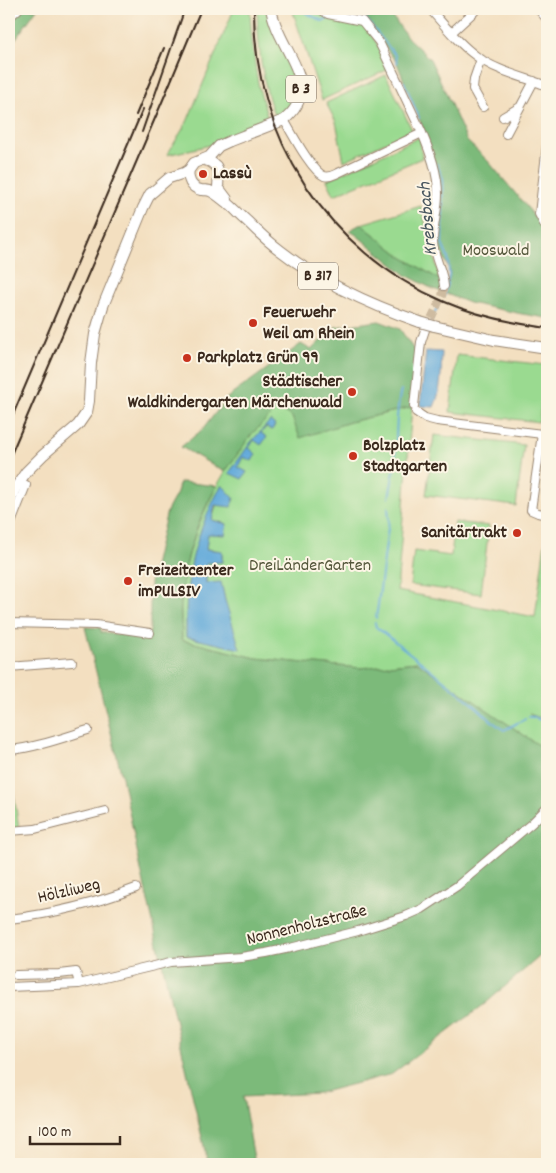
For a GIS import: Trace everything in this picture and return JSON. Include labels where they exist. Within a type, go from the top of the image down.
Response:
[{"type":"main road","points":[[9,16],[17,9]]},
{"type":"main road","name":"B 3","points":[[9,502],[16,486],[26,472],[78,425],[87,412],[95,334],[103,306],[146,201],[169,178],[184,173],[198,161],[205,160],[220,146],[284,120],[291,114],[299,102],[301,83],[299,75],[278,32],[271,9]]},
{"type":"main road","points":[[189,170],[190,181],[196,189],[208,190],[214,187],[218,182],[217,157],[226,143]]},
{"type":"main road","points":[[205,160],[216,166]]},
{"type":"main road","points":[[164,184],[190,181]]},
{"type":"main road","name":"B 317","points":[[218,182],[218,187],[231,206]]},
{"type":"main road","name":"B 317","points":[[208,190],[231,206],[276,247],[315,274],[362,300],[426,326],[494,340],[547,348]]},
{"type":"street","points":[[320,9],[328,14],[362,21],[379,42],[422,133],[435,169],[438,194],[433,241],[444,286]]},
{"type":"street","points":[[430,9],[462,44],[481,59],[547,86]]},
{"type":"street","points":[[451,32],[477,9]]},
{"type":"street","points":[[538,9],[547,19]]},
{"type":"street","points":[[481,59],[474,79],[473,89],[483,107]]},
{"type":"street","points":[[506,134],[534,81]]},
{"type":"street","points":[[503,117],[520,107]]},
{"type":"street","points":[[284,120],[314,168],[323,175],[329,176],[422,133]]},
{"type":"street","points":[[546,226],[539,214],[547,145]]},
{"type":"street","points":[[426,326],[421,342],[415,409],[425,418],[437,421],[542,434],[531,510],[547,515]]},
{"type":"street","points":[[9,528],[26,485]]},
{"type":"street","points":[[9,623],[96,625],[150,633]]},
{"type":"street","points":[[9,667],[72,662]]},
{"type":"street","points":[[9,750],[18,750],[88,730]]},
{"type":"street","name":"Nonnenholzstraße","points":[[9,987],[78,984],[171,962],[241,957],[290,948],[358,931],[406,916],[422,909],[457,886],[532,823],[547,808]]},
{"type":"street","points":[[9,831],[35,829],[105,811]]},
{"type":"street","name":"Hölzliweg","points":[[9,919],[68,909],[112,897],[136,888]]},
{"type":"street","points":[[16,976],[76,972],[78,984]]},
{"type":"green space","points":[[24,9],[37,9],[9,48],[9,24]]},
{"type":"green space","points":[[234,9],[250,9],[257,78],[269,122],[225,138],[219,143],[167,155],[187,122]]},
{"type":"green space","points":[[257,9],[266,9],[274,31],[295,74],[297,92],[290,111],[276,120],[267,93],[262,65]]},
{"type":"green space","points":[[292,9],[315,9],[327,15],[362,21],[377,44],[389,69],[322,100]]},
{"type":"green space","name":"Mooswald","points":[[366,9],[387,9],[408,38],[430,59],[467,141],[488,161],[537,219],[547,235],[547,318],[469,303],[429,287],[406,275],[350,230],[361,224],[402,257],[444,282],[448,282],[450,272],[437,242],[440,195],[429,144],[397,63],[367,26]]},
{"type":"green space","points":[[386,75],[412,130],[344,161],[336,122],[326,103]]},
{"type":"green space","points":[[420,137],[422,158],[334,195],[327,180]]},
{"type":"green space","points":[[421,206],[440,280],[402,257],[361,224]]},
{"type":"green space","points":[[379,321],[400,329],[418,356],[412,407],[350,422],[300,438],[292,417],[278,408],[251,435],[225,472],[181,447],[203,429],[227,398],[301,344],[311,350],[335,327]]},
{"type":"green space","points":[[457,355],[546,365],[539,422],[450,412]]},
{"type":"green space","name":"DreiLänderGarten","points":[[412,407],[397,591],[535,617],[545,543],[547,544],[547,720],[529,714],[547,723],[547,751],[417,662],[361,668],[304,663],[256,658],[182,640],[181,607],[183,580],[195,535],[225,472],[251,435],[278,408],[292,417],[300,437],[350,422]],"holes":[[[222,485],[212,520],[227,524],[208,533],[206,549],[222,551],[222,562],[206,563],[206,583],[221,583],[225,600],[186,637],[187,591],[195,550],[204,523]]]},
{"type":"green space","points":[[434,435],[524,445],[516,506],[426,495]]},
{"type":"green space","points":[[182,482],[217,486],[203,513],[188,556],[181,601],[182,640],[256,658],[304,663],[361,668],[417,662],[547,751],[547,950],[486,1003],[392,1074],[319,1093],[243,1097],[255,1164],[208,1164],[141,870],[122,777],[85,627],[101,628],[101,632],[146,638],[147,633],[150,632],[150,583],[167,511],[177,493],[179,484]]},
{"type":"green space","points":[[455,522],[489,526],[481,594],[410,585],[414,551],[451,556]]},
{"type":"green space","points":[[9,762],[19,828],[9,828]]},
{"type":"water","points":[[426,351],[442,352],[440,387],[434,407],[420,406]]},
{"type":"water","points":[[270,421],[275,425],[272,430],[266,427],[261,433],[267,437],[261,445],[254,440],[249,448],[256,454],[252,461],[243,457],[238,467],[247,472],[242,479],[229,473],[251,442]]},
{"type":"water","points":[[222,485],[234,498],[231,507],[215,505],[212,520],[227,524],[225,535],[208,534],[206,549],[222,551],[222,562],[206,563],[206,583],[221,582],[240,649],[186,637],[187,596],[192,560],[202,526]]},
{"type":"waterway","name":"Krebsbach","points":[[299,9],[322,21],[329,18]]},
{"type":"waterway","name":"Krebsbach","points":[[335,10],[363,15],[395,55],[397,63]]},
{"type":"waterway","name":"Krebsbach","points":[[404,82],[419,118]]},
{"type":"waterway","name":"Krebsbach","points":[[437,164],[442,178],[442,244],[448,258],[449,275],[444,296]]},
{"type":"waterway","points":[[431,320],[437,308]]},
{"type":"waterway","points":[[389,498],[395,465],[397,416],[401,390]]},
{"type":"waterway","points":[[376,618],[389,520],[388,507]]},
{"type":"waterway","points":[[375,623],[376,627],[504,730],[525,719]]},
{"type":"waterway","points":[[529,717],[534,717],[547,723]]},
{"type":"tunnel","points":[[426,329],[442,296],[444,286]]},
{"type":"railway","points":[[9,459],[201,9]]},
{"type":"railway","points":[[254,9],[257,56],[267,101],[283,144],[305,184],[332,221],[365,253],[403,280],[445,302],[495,318],[547,328]]},
{"type":"railway","points":[[142,132],[183,14]]},
{"type":"railway","points":[[136,115],[164,48]]},
{"type":"railway","points":[[9,424],[143,109]]},
{"type":"place","name":"Lassù","points":[[203,174]]},
{"type":"place","name":"Feuerwehr Weil am Rhein","points":[[253,323]]},
{"type":"place","name":"Parkplatz Grün 99","points":[[187,358]]},
{"type":"place","name":"Städtischer Waldkindergarten Märchenwald","points":[[352,392]]},
{"type":"place","name":"Bolzplatz Stadtgarten","points":[[353,456]]},
{"type":"place","name":"Sanitärtrakt","points":[[517,533]]},
{"type":"place","name":"Freizeitcenter imPULSIV","points":[[128,581]]}]
